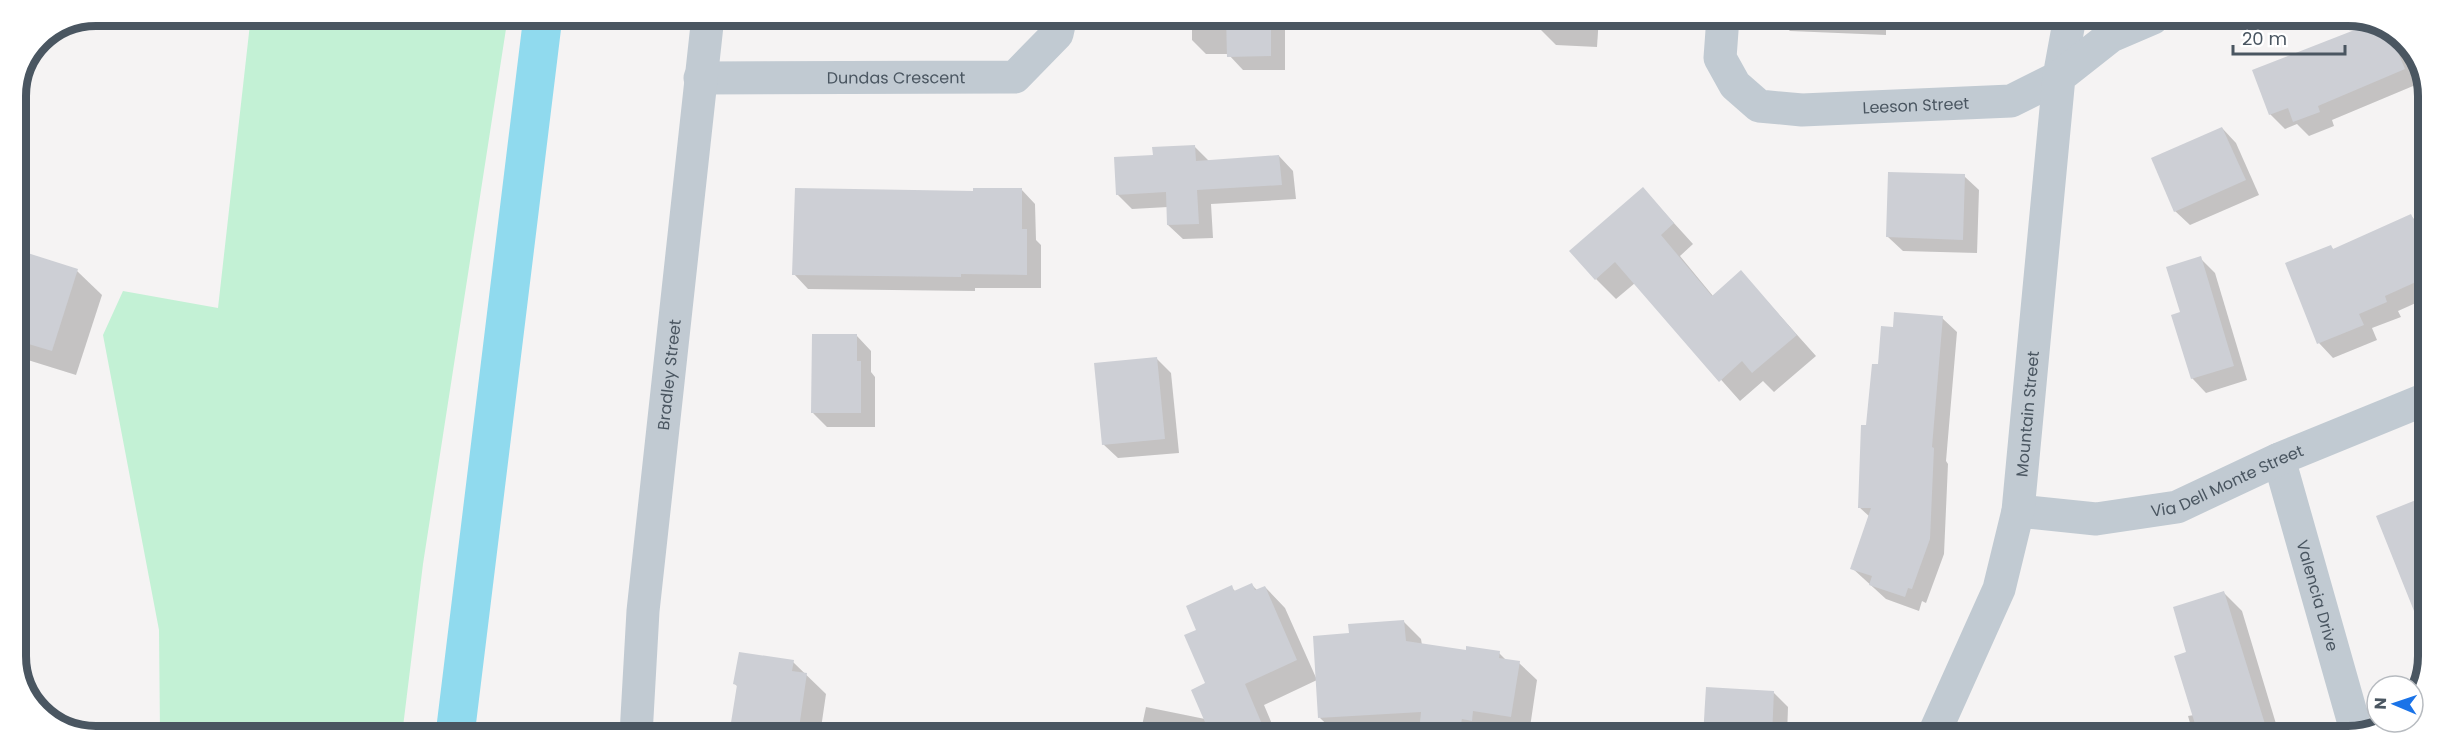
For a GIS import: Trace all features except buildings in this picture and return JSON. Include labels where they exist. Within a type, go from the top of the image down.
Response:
[{"type":"street","name":"Bradley Street","points":[[637,726],[643,611],[707,26]]},
{"type":"street","name":"Dundas Crescent","points":[[700,78],[1015,77],[1058,34],[1059,26]]},
{"type":"street","name":"Leeson Street","points":[[1722,26],[1720,58],[1735,85],[1759,106],[1802,110],[2010,101],[2059,77],[2111,36],[2134,26]]},
{"type":"street","name":"Mountain Street","points":[[1937,726],[1999,589],[2018,511],[2059,77],[2068,26]]},
{"type":"street","name":"Via Dell Monte Street","points":[[2018,511],[2096,519],[2177,507],[2279,459],[2418,402]]},
{"type":"street","name":"Valencia Drive","points":[[2279,459],[2355,725]]},
{"type":"green space","points":[[250,26],[506,26],[423,564],[403,726],[160,726],[159,630],[103,335],[123,291],[218,308]]},
{"type":"waterway","points":[[456,726],[542,26]]}]
